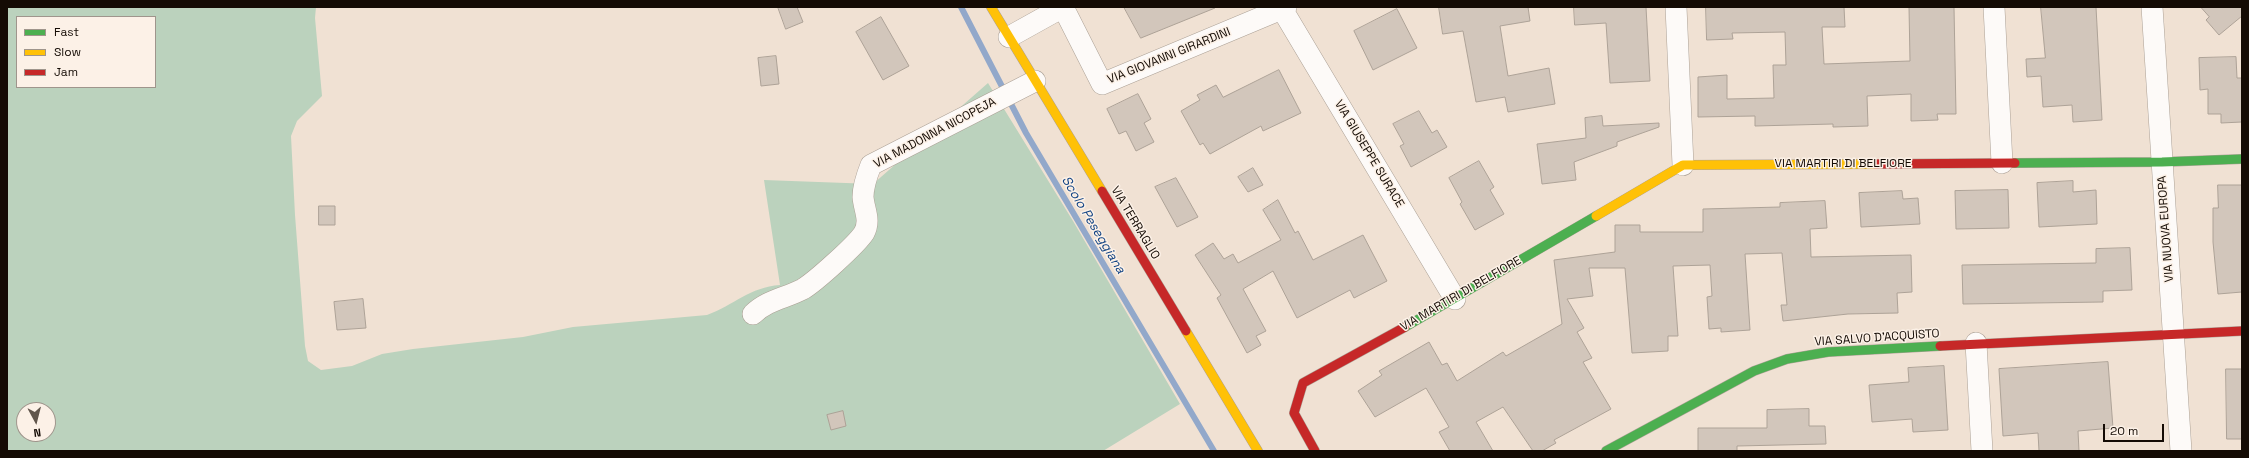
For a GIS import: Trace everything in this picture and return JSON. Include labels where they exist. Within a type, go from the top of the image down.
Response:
[{"type":"street","name":"VIA TERRAGLIO","points":[[991,7],[1009,37],[1026,85],[1258,451]]},
{"type":"street","name":"VIA GIOVANNI GIRARDINI","points":[[1009,37],[1063,7],[1102,84],[1284,8]]},
{"type":"street","points":[[1676,7],[1683,165]]},
{"type":"street","points":[[1994,7],[2002,163]]},
{"type":"street","name":"VIA NUOVA EUROPA","points":[[2152,7],[2181,451]]},
{"type":"street","name":"VIA GIUSEPPE SURACE","points":[[1284,8],[1455,299]]},
{"type":"street","name":"VIA MADONNA NICOPEJA","points":[[753,314],[762,305],[804,288],[846,252],[864,232],[868,215],[864,198],[865,181],[871,165],[1026,85]]},
{"type":"street","name":"VIA MARTIRI DI BELFIORE","points":[[1315,451],[1294,413],[1303,383],[1455,299],[1683,165],[2162,162],[2242,159]]},
{"type":"street","name":"VIA SALVO D'ACQUISTO","points":[[1606,451],[1754,371],[1787,359],[1828,352],[2173,333],[2242,331]]},
{"type":"street","points":[[1976,343],[1982,451]]},
{"type":"green space","points":[[7,7],[316,7],[315,18],[322,96],[297,121],[291,136],[295,215],[305,346],[308,361],[321,370],[352,366],[382,354],[413,349],[523,337],[573,327],[707,315],[760,289],[780,285],[764,180],[873,184],[988,83],[1073,221],[1180,404],[1103,451],[7,451]]},
{"type":"building","points":[[778,7],[797,7],[803,22],[786,29]]},
{"type":"building","points":[[1124,7],[1215,7],[1215,8],[1141,38]]},
{"type":"building","points":[[1439,7],[1528,7],[1530,21],[1500,26],[1508,76],[1549,68],[1555,104],[1508,112],[1505,97],[1476,102],[1463,31],[1443,34]]},
{"type":"building","points":[[1574,7],[1646,7],[1650,81],[1610,83],[1606,23],[1575,25]]},
{"type":"building","points":[[1706,7],[1844,7],[1845,27],[1822,27],[1824,64],[1910,61],[1909,7],[1954,7],[1956,114],[1937,114],[1938,120],[1911,121],[1911,94],[1867,96],[1868,126],[1833,127],[1833,124],[1755,126],[1755,116],[1698,117],[1698,77],[1727,75],[1727,99],[1774,98],[1773,65],[1786,65],[1785,32],[1732,33],[1733,39],[1707,40]]},
{"type":"building","points":[[2041,7],[2096,7],[2102,120],[2073,122],[2072,105],[2043,107],[2041,76],[2027,77],[2026,59],[2045,58]]},
{"type":"building","points":[[2201,7],[2242,7],[2242,16],[2219,35],[2206,20],[2209,17]]},
{"type":"building","points":[[1397,9],[1417,48],[1373,70],[1354,31]]},
{"type":"building","points":[[881,17],[909,66],[883,80],[856,32]]},
{"type":"building","points":[[776,56],[779,84],[761,86],[758,58]]},
{"type":"building","points":[[2236,57],[2237,78],[2242,78],[2242,122],[2221,123],[2221,114],[2208,114],[2208,89],[2200,90],[2199,58]]},
{"type":"building","points":[[1279,70],[1301,113],[1263,131],[1261,126],[1210,154],[1203,143],[1200,145],[1181,111],[1200,100],[1197,95],[1216,85],[1223,97]]},
{"type":"building","points":[[1138,94],[1151,119],[1144,123],[1154,142],[1136,151],[1126,131],[1119,134],[1107,109]]},
{"type":"building","points":[[1419,111],[1432,133],[1437,130],[1447,147],[1411,167],[1400,146],[1404,144],[1393,124]]},
{"type":"building","points":[[1602,116],[1603,126],[1659,123],[1659,127],[1617,142],[1617,146],[1574,162],[1576,180],[1542,184],[1537,144],[1586,138],[1585,118]]},
{"type":"building","points":[[1479,161],[1494,187],[1490,190],[1504,214],[1475,230],[1460,204],[1462,202],[1449,178]]},
{"type":"building","points":[[1253,168],[1263,185],[1248,192],[1238,177]]},
{"type":"building","points":[[1176,178],[1198,217],[1177,227],[1155,187]]},
{"type":"building","points":[[2073,181],[2073,192],[2096,190],[2097,224],[2039,227],[2037,183]]},
{"type":"building","points":[[2218,185],[2242,185],[2242,292],[2218,294],[2213,242],[2213,208],[2218,208]]},
{"type":"building","points":[[2008,190],[2009,228],[1956,229],[1955,191]]},
{"type":"building","points":[[1902,191],[1903,199],[1918,198],[1920,224],[1861,227],[1859,193]]},
{"type":"building","points":[[1278,200],[1295,233],[1298,231],[1313,260],[1363,235],[1387,281],[1354,298],[1350,290],[1297,318],[1273,271],[1243,289],[1266,331],[1256,336],[1261,345],[1247,353],[1217,298],[1221,295],[1195,255],[1213,243],[1224,259],[1233,254],[1238,263],[1281,240],[1263,210]]},
{"type":"building","points":[[1825,201],[1827,228],[1810,229],[1811,257],[1911,255],[1912,292],[1897,293],[1898,313],[1848,314],[1783,321],[1781,305],[1787,305],[1782,253],[1745,254],[1750,330],[1721,332],[1721,328],[1709,329],[1707,297],[1712,296],[1710,265],[1673,266],[1678,336],[1668,336],[1668,351],[1632,353],[1625,268],[1589,268],[1593,296],[1567,299],[1584,328],[1577,332],[1592,358],[1583,362],[1611,409],[1554,440],[1556,443],[1542,451],[1533,451],[1503,407],[1476,422],[1493,451],[1450,451],[1439,432],[1449,427],[1426,388],[1375,417],[1358,391],[1382,375],[1379,371],[1429,342],[1442,365],[1447,363],[1457,381],[1503,352],[1506,356],[1562,324],[1554,260],[1615,252],[1615,225],[1640,225],[1640,232],[1703,232],[1703,209],[1780,207],[1780,203]]},
{"type":"building","points":[[319,206],[335,206],[335,225],[319,225]]},
{"type":"building","points":[[2130,248],[2132,290],[2103,291],[2103,302],[1963,304],[1962,265],[2096,263],[2096,249]]},
{"type":"building","points":[[363,299],[366,328],[337,330],[334,302]]},
{"type":"building","points":[[2108,362],[2113,428],[2078,431],[2079,451],[2039,451],[2038,433],[2003,436],[1999,369]]},
{"type":"building","points":[[1944,366],[1948,430],[1913,432],[1912,419],[1872,422],[1869,385],[1909,382],[1908,368]]},
{"type":"building","points":[[2226,369],[2242,369],[2242,439],[2227,439]]},
{"type":"building","points":[[1809,409],[1809,426],[1825,426],[1826,444],[1737,446],[1737,451],[1698,451],[1698,428],[1767,428],[1767,410]]},
{"type":"building","points":[[843,411],[846,426],[831,430],[827,415]]},
{"type":"waterway","name":"Scolo Peseggiana","points":[[961,7],[1026,133],[1214,451]]},
{"type":"traffic: fast","points":[[2015,163],[2162,162],[2242,159]]},
{"type":"traffic: fast","points":[[1405,327],[1596,216]]},
{"type":"traffic: fast","points":[[1606,451],[1754,371],[1787,359],[1828,352],[1940,346]]},
{"type":"traffic: slow","points":[[991,7],[1102,191]]},
{"type":"traffic: slow","points":[[1596,216],[1683,165],[1875,164]]},
{"type":"traffic: slow","points":[[1186,331],[1258,451]]},
{"type":"traffic: jam","points":[[1875,164],[2015,163]]},
{"type":"traffic: jam","points":[[1102,191],[1186,331]]},
{"type":"traffic: jam","points":[[1315,451],[1294,413],[1303,383],[1405,327]]},
{"type":"traffic: jam","points":[[1940,346],[2242,331]]}]
